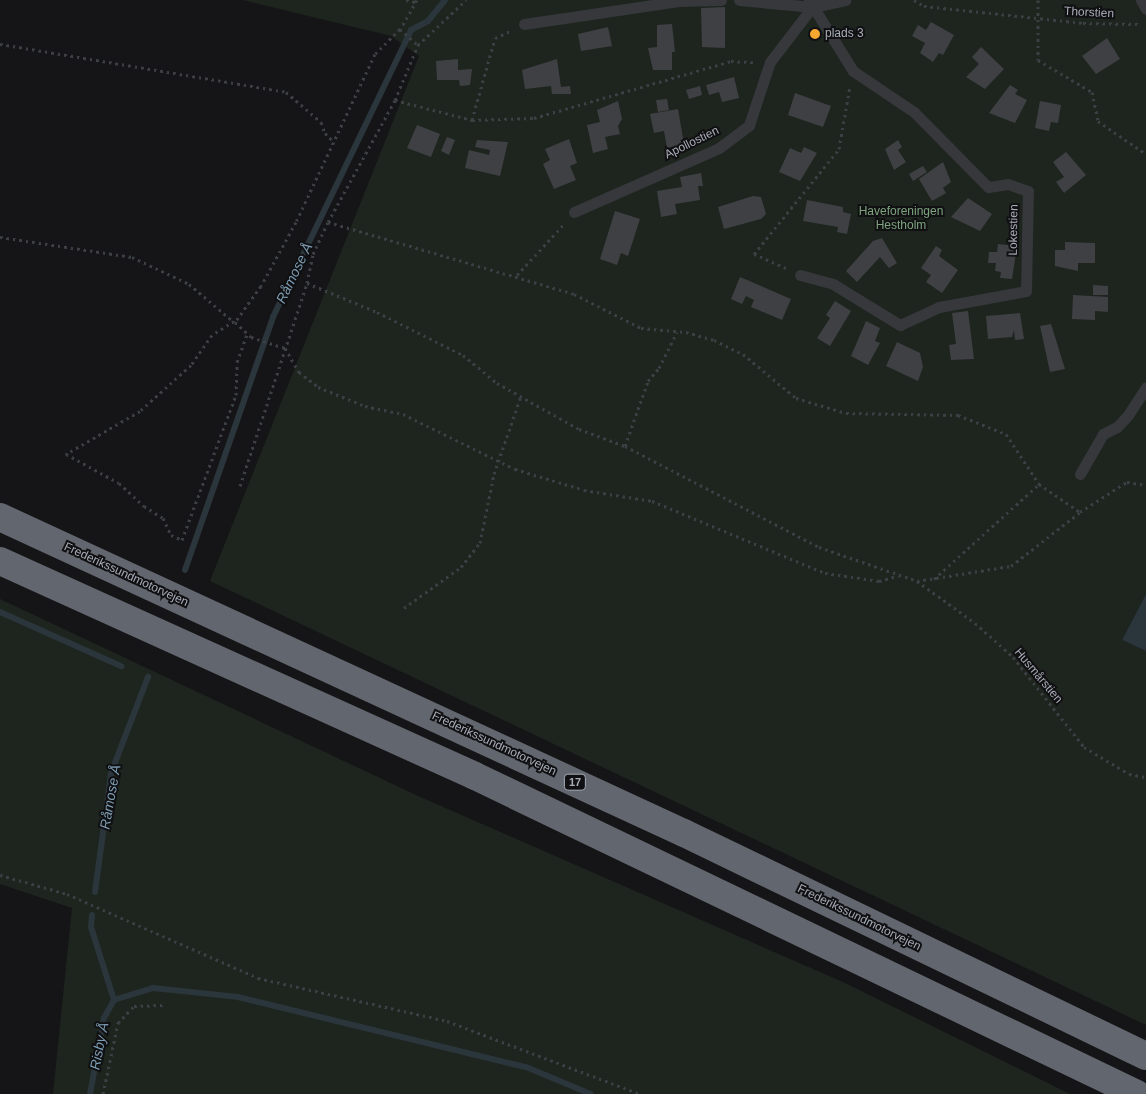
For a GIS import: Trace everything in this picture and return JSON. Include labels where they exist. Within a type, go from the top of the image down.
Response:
[{"type":"highway","name":"Frederikssundmotorvejen","points":[[0,517],[684,833],[1146,1056]]},
{"type":"highway","points":[[0,561],[475,776],[1137,1094]]},
{"type":"lane","points":[[524,24],[680,1],[721,0]]},
{"type":"lane","points":[[739,0],[811,2],[845,0]]},
{"type":"lane","points":[[1141,0],[1146,9]]},
{"type":"lane","name":"Apollostien","points":[[574,212],[727,142],[749,125],[770,62],[811,2]]},
{"type":"lane","name":"Lokestien","points":[[800,275],[833,284],[900,325],[939,307],[1026,291],[1028,191],[1008,184],[988,187],[914,112],[853,71],[811,2]]},
{"type":"lane","points":[[1080,474],[1103,434],[1117,427],[1128,415],[1146,387]]},
{"type":"path","points":[[247,335],[237,362],[236,395],[182,540],[171,534],[163,518],[144,506],[119,483],[66,454],[140,411],[192,365],[212,335],[234,322],[261,286],[287,238],[375,54],[400,29],[416,1],[406,0]]},
{"type":"path","points":[[240,486],[307,283],[313,254],[328,222],[394,100],[418,45],[466,0]]},
{"type":"path","name":"Thorstien","points":[[914,0],[924,6],[1083,23],[1146,24]]},
{"type":"path","points":[[1038,0],[1036,18],[1038,60],[1092,92],[1098,120],[1146,154]]},
{"type":"path","points":[[472,120],[495,38],[524,24]]},
{"type":"path","points":[[400,29],[410,40],[418,45]]},
{"type":"path","points":[[0,44],[286,92],[321,122],[325,134],[334,142]]},
{"type":"path","points":[[394,100],[472,120],[534,118],[731,62],[770,62]]},
{"type":"path","points":[[800,275],[754,254],[839,149],[853,71]]},
{"type":"path","points":[[517,275],[574,212]]},
{"type":"path","points":[[328,222],[517,275],[574,294],[641,328],[677,332],[714,340],[743,354],[796,398],[846,413],[958,415],[1006,434],[1039,484],[1080,512]]},
{"type":"path","points":[[0,237],[132,257],[189,284],[247,335],[285,348]]},
{"type":"path","points":[[307,283],[377,312],[463,354],[497,383],[580,429],[625,446],[819,548],[917,581],[1010,566],[1080,512],[1127,482],[1146,485]]},
{"type":"path","points":[[625,446],[648,381],[659,368],[677,332]]},
{"type":"path","points":[[285,348],[296,368],[313,384],[365,406],[403,414],[498,461],[564,485],[652,501],[825,573],[879,581],[898,576]]},
{"type":"path","points":[[404,608],[461,566],[480,543],[498,461],[521,396]]},
{"type":"path","points":[[934,579],[1039,484]]},
{"type":"path","name":"Husmårstien","points":[[917,581],[975,623],[1013,657],[1084,746],[1129,774],[1146,777]]},
{"type":"path","points":[[0,875],[68,894],[258,978],[447,1021],[640,1094]]},
{"type":"path","points":[[103,1094],[118,1023],[134,1006],[164,1005]]},
{"type":"green space","name":"Haveforeningen Hestholm","points":[[243,0],[1146,0],[1146,594],[1122,640],[1146,651],[1146,1025],[210,581],[419,56],[391,36]]},
{"type":"green space","points":[[0,599],[416,795],[845,983],[1070,1094],[53,1094],[72,908],[0,884]]},
{"type":"shaded area","points":[[1146,594],[1146,651],[1122,640]]},
{"type":"building","points":[[725,7],[725,48],[702,47],[701,8]]},
{"type":"building","points":[[931,22],[954,35],[943,55],[939,53],[933,62],[920,53],[925,43],[912,36],[918,25],[926,30]]},
{"type":"building","points":[[672,24],[675,52],[672,52],[672,70],[653,70],[648,48],[657,47],[657,25]]},
{"type":"building","points":[[608,27],[612,46],[581,51],[578,34]]},
{"type":"building","points":[[1107,38],[1120,59],[1096,74],[1082,56]]},
{"type":"building","points":[[981,47],[1004,69],[985,89],[966,77],[979,64],[972,57]]},
{"type":"building","points":[[458,59],[458,70],[472,69],[470,85],[460,86],[459,80],[437,80],[436,61]]},
{"type":"building","points":[[557,59],[561,87],[570,86],[571,94],[552,94],[551,86],[525,89],[522,70]]},
{"type":"building","points":[[734,77],[739,98],[722,102],[719,92],[709,95],[706,85]]},
{"type":"building","points":[[1010,85],[1018,90],[1015,94],[1027,100],[1015,123],[989,113]]},
{"type":"building","points":[[700,86],[702,95],[689,99],[686,90]]},
{"type":"building","points":[[795,93],[831,106],[823,127],[788,115]]},
{"type":"building","points":[[667,99],[669,110],[658,112],[656,100]]},
{"type":"building","points":[[618,101],[622,119],[618,126],[620,134],[605,137],[608,149],[593,153],[587,125],[600,122],[597,110]]},
{"type":"building","points":[[1040,101],[1061,105],[1058,123],[1051,122],[1049,131],[1035,128]]},
{"type":"building","points":[[678,109],[684,144],[667,148],[664,131],[654,133],[650,114]]},
{"type":"building","points":[[417,125],[440,134],[431,157],[407,148]]},
{"type":"building","points":[[447,137],[455,140],[449,155],[441,151]]},
{"type":"building","points":[[569,139],[577,163],[570,166],[576,180],[554,189],[543,164],[550,160],[545,149]]},
{"type":"building","points":[[477,140],[508,142],[500,176],[465,168],[469,150],[489,155],[490,150],[475,147]]},
{"type":"building","points":[[898,140],[902,147],[898,150],[906,162],[894,170],[885,149]]},
{"type":"building","points":[[804,147],[817,153],[800,181],[779,172],[790,148],[801,153]]},
{"type":"building","points":[[1066,152],[1086,175],[1064,193],[1056,182],[1064,177],[1053,162]]},
{"type":"building","points":[[943,162],[951,182],[943,188],[946,193],[932,201],[919,179]]},
{"type":"building","points":[[923,166],[927,172],[913,181],[909,174]]},
{"type":"building","points":[[701,173],[703,186],[698,186],[700,200],[675,204],[677,214],[661,217],[657,191],[682,187],[680,177]]},
{"type":"building","points":[[753,196],[761,197],[766,214],[761,219],[724,229],[718,207]]},
{"type":"building","points":[[968,198],[992,214],[980,231],[951,217]]},
{"type":"building","points":[[807,200],[843,207],[843,212],[851,214],[847,234],[837,232],[838,227],[803,221]]},
{"type":"building","points":[[615,211],[640,219],[628,256],[621,253],[617,265],[600,259]]},
{"type":"building","points":[[882,238],[897,263],[889,268],[880,257],[857,282],[846,271],[873,241]]},
{"type":"building","points":[[1065,242],[1095,243],[1095,263],[1078,263],[1078,271],[1055,266],[1055,250],[1065,250]]},
{"type":"building","points":[[998,244],[1017,246],[1012,279],[1000,278],[1001,272],[995,271],[996,263],[988,263],[989,252],[997,252]]},
{"type":"building","points":[[936,246],[942,250],[939,256],[958,270],[942,293],[926,282],[931,275],[921,268]]},
{"type":"building","points":[[740,277],[791,299],[782,320],[751,307],[754,300],[746,296],[742,304],[731,299]]},
{"type":"building","points":[[1093,285],[1108,286],[1108,295],[1093,295]]},
{"type":"building","points":[[1073,295],[1108,297],[1108,312],[1095,311],[1095,320],[1072,319]]},
{"type":"building","points":[[835,301],[851,311],[830,346],[817,338],[830,318],[826,315]]},
{"type":"building","points":[[968,311],[974,359],[951,360],[949,345],[956,344],[952,313]]},
{"type":"building","points":[[1020,313],[1024,339],[1015,340],[1014,330],[1012,337],[988,339],[986,316]]},
{"type":"building","points":[[866,321],[880,328],[875,341],[880,343],[868,365],[851,356]]},
{"type":"building","points":[[1051,324],[1065,369],[1050,372],[1040,326]]},
{"type":"building","points":[[897,342],[920,353],[923,367],[918,381],[886,366]]},
{"type":"waterway","name":"Råmose Å","points":[[185,570],[273,317],[411,30],[428,21],[445,0]]},
{"type":"waterway","points":[[0,612],[121,666]]},
{"type":"waterway","name":"Råmose Å","points":[[95,892],[111,773],[148,677]]},
{"type":"waterway","name":"Råmose Å","points":[[92,915],[91,927],[114,1000]]},
{"type":"waterway","points":[[114,1000],[153,988],[238,997],[526,1067],[591,1094]]},
{"type":"waterway","name":"Risby Å","points":[[90,1094],[104,1018],[114,1000]]},
{"type":"place","name":"plads 3","points":[[815,34]]}]
